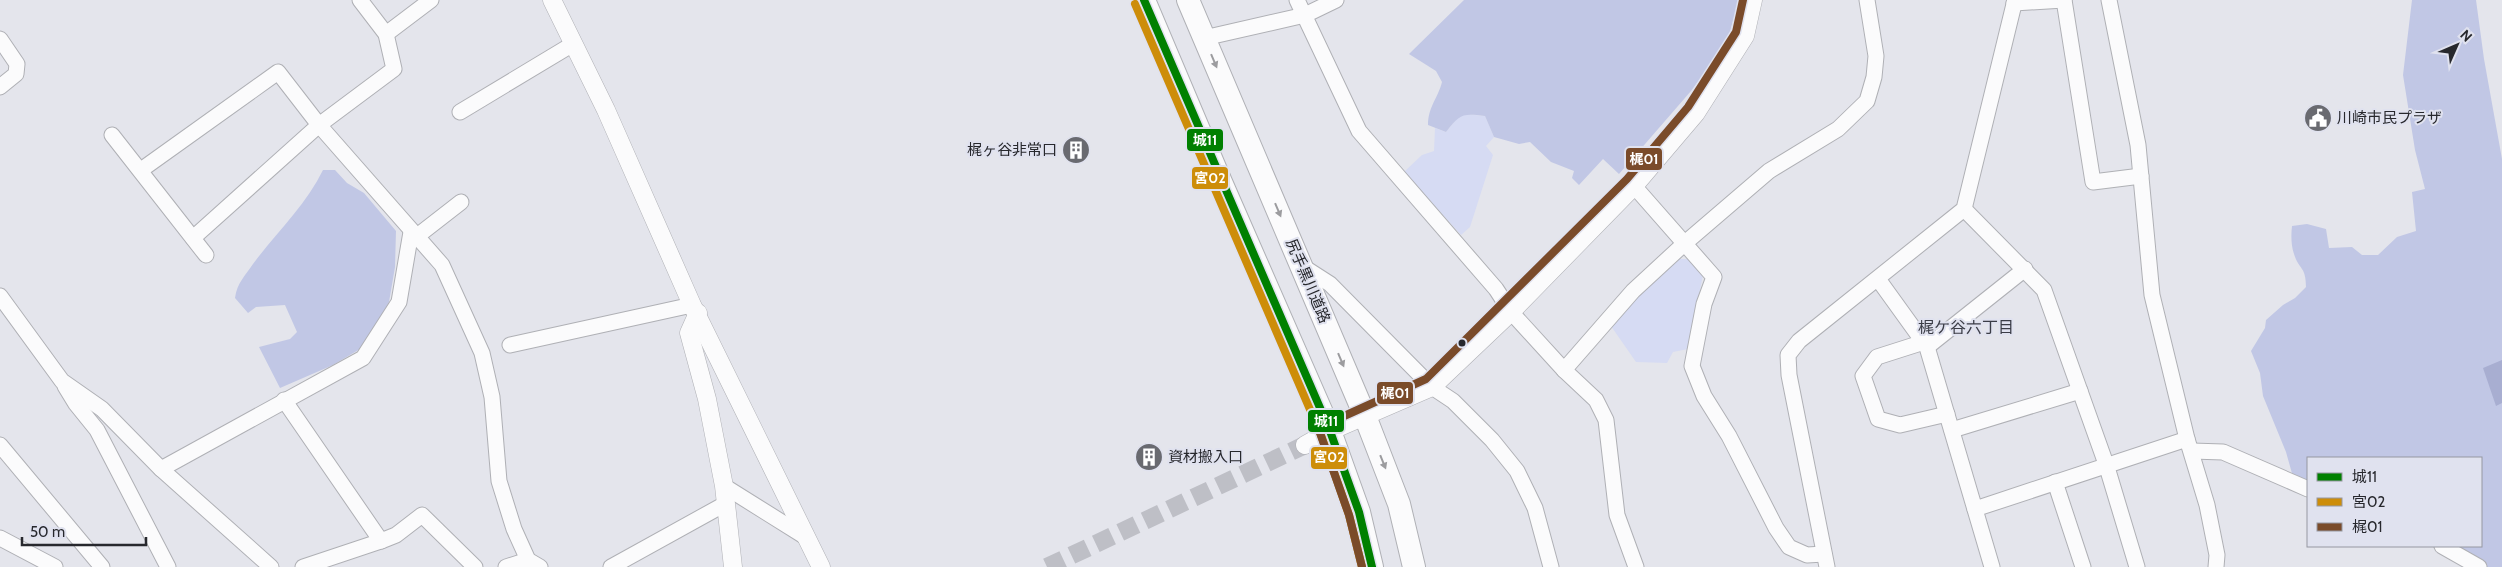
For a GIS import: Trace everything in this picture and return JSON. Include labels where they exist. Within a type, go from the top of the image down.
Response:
[{"type":"main road","points":[[1144,0],[1330,431],[1360,512],[1372,567]]},
{"type":"main road","name":"尻手黒川道路","points":[[1188,0],[1365,416],[1400,504],[1414,567]]},
{"type":"street","points":[[193,238],[319,125],[394,70],[386,34],[360,0]]},
{"type":"street","points":[[386,34],[431,0]]},
{"type":"street","points":[[552,0],[695,309],[821,567]]},
{"type":"street","points":[[1297,0],[1358,131],[1496,289],[1511,312],[1564,370],[1596,400],[1606,420],[1617,515],[1636,567]]},
{"type":"street","points":[[1204,38],[1305,15],[1336,0]]},
{"type":"street","points":[[1305,445],[1330,431],[1432,388],[1511,312],[1634,186],[1696,112],[1744,36],[1753,0]]},
{"type":"street","points":[[1564,370],[1634,291],[1685,244],[1769,171],[1838,128],[1867,101],[1874,77],[1876,56],[1866,0]]},
{"type":"street","points":[[1634,186],[1714,277],[1704,304],[1692,366],[1704,396],[1729,436],[1776,528],[1789,547],[1807,555],[1826,560],[1789,374],[1788,355],[1799,340],[1964,209],[2014,2],[2064,0],[2093,182],[2141,176]]},
{"type":"street","points":[[2109,0],[2138,145],[2152,295],[2189,445],[2207,505],[2217,555],[2216,567]]},
{"type":"street","points":[[0,39],[17,64],[16,74],[0,87]]},
{"type":"street","points":[[460,112],[574,44]]},
{"type":"street","points":[[141,170],[278,72],[319,125],[442,265],[482,353],[492,397],[499,481],[514,529],[534,564],[506,567]]},
{"type":"street","points":[[112,135],[206,255]]},
{"type":"street","points":[[161,469],[363,358],[398,302],[414,235],[460,202]]},
{"type":"street","points":[[1964,209],[2044,290],[2106,464],[2137,567]]},
{"type":"street","points":[[1301,265],[1330,284],[1432,388],[1453,401],[1492,440],[1517,471],[1535,508],[1551,567]]},
{"type":"street","points":[[1947,414],[1900,425],[1878,419],[1863,376],[1877,357],[1925,344],[2025,269]]},
{"type":"street","points":[[1878,278],[1925,344],[1992,567]]},
{"type":"street","points":[[0,296],[62,381],[76,404],[97,430],[168,567]]},
{"type":"street","points":[[510,345],[695,309]]},
{"type":"street","points":[[695,309],[689,333],[707,399],[724,486],[724,504],[733,567]]},
{"type":"street","points":[[62,381],[102,409],[161,469],[271,567]]},
{"type":"street","points":[[1952,430],[2080,391]]},
{"type":"street","points":[[284,400],[381,541]]},
{"type":"street","points":[[0,445],[102,567]]},
{"type":"street","points":[[1975,509],[2106,464],[2189,445],[2222,452],[2307,489]]},
{"type":"street","points":[[2055,482],[2083,567]]},
{"type":"street","points":[[724,486],[807,538]]},
{"type":"street","points":[[611,567],[724,504]]},
{"type":"street","points":[[303,567],[396,535],[422,515],[475,567]]},
{"type":"street","points":[[0,538],[55,567]]},
{"type":"street","points":[[2444,547],[2479,567]]},
{"type":"shaded area","points":[[1464,0],[1739,0],[1729,35],[1719,53],[1691,91],[1619,174],[1603,159],[1579,185],[1572,178],[1574,171],[1551,162],[1530,142],[1519,144],[1494,137],[1485,116],[1462,116],[1446,132],[1428,125],[1431,108],[1442,82],[1436,71],[1409,54]]},
{"type":"shaded area","points":[[2412,0],[2476,0],[2484,59],[2502,159],[2502,567],[2485,567],[2451,547],[2482,547],[2482,457],[2307,457],[2307,484],[2293,477],[2286,452],[2263,396],[2260,373],[2251,351],[2265,328],[2266,320],[2306,287],[2304,272],[2293,251],[2292,226],[2307,224],[2326,229],[2329,248],[2352,247],[2362,255],[2378,255],[2397,237],[2416,231],[2412,192],[2425,189],[2415,150],[2403,75]]},
{"type":"shaded area","points":[[1466,114],[1485,116],[1494,137],[1486,146],[1493,155],[1470,227],[1461,235],[1404,172],[1422,155],[1434,151],[1435,128],[1446,132],[1458,117]]},
{"type":"shaded area","points":[[323,170],[335,170],[347,183],[364,193],[396,231],[395,267],[389,302],[381,320],[360,349],[333,365],[280,388],[259,347],[290,339],[297,332],[285,305],[256,307],[248,313],[235,298],[239,284],[244,276],[308,195]]},
{"type":"shaded area","points":[[1678,259],[1688,259],[1703,275],[1688,349],[1673,352],[1667,363],[1636,362],[1611,326],[1630,302]]},
{"type":"shaded area","points":[[2502,360],[2502,403],[2496,406],[2483,368]]},
{"type":"tunnel","points":[[1047,567],[1305,445]]},
{"type":"transit line","name":"城11","points":[[1144,0],[1330,431],[1359,512],[1372,567]]},
{"type":"transit line","name":"梶01","points":[[1362,567],[1349,515],[1320,433],[1322,426],[1426,379],[1627,179],[1688,107],[1736,32],[1743,0]]},
{"type":"transit line","name":"宮02","points":[[1135,4],[1321,435],[1349,515],[1362,567]]},
{"type":"place","name":"川崎市民プラザ","points":[[2318,118]]},
{"type":"place","name":"梶ヶ谷非常口","points":[[1076,150]]},
{"type":"place","name":"資材搬入口","points":[[1149,457]]},
{"type":"district","name":"梶ケ谷六丁目","points":[[1966,327]]}]
